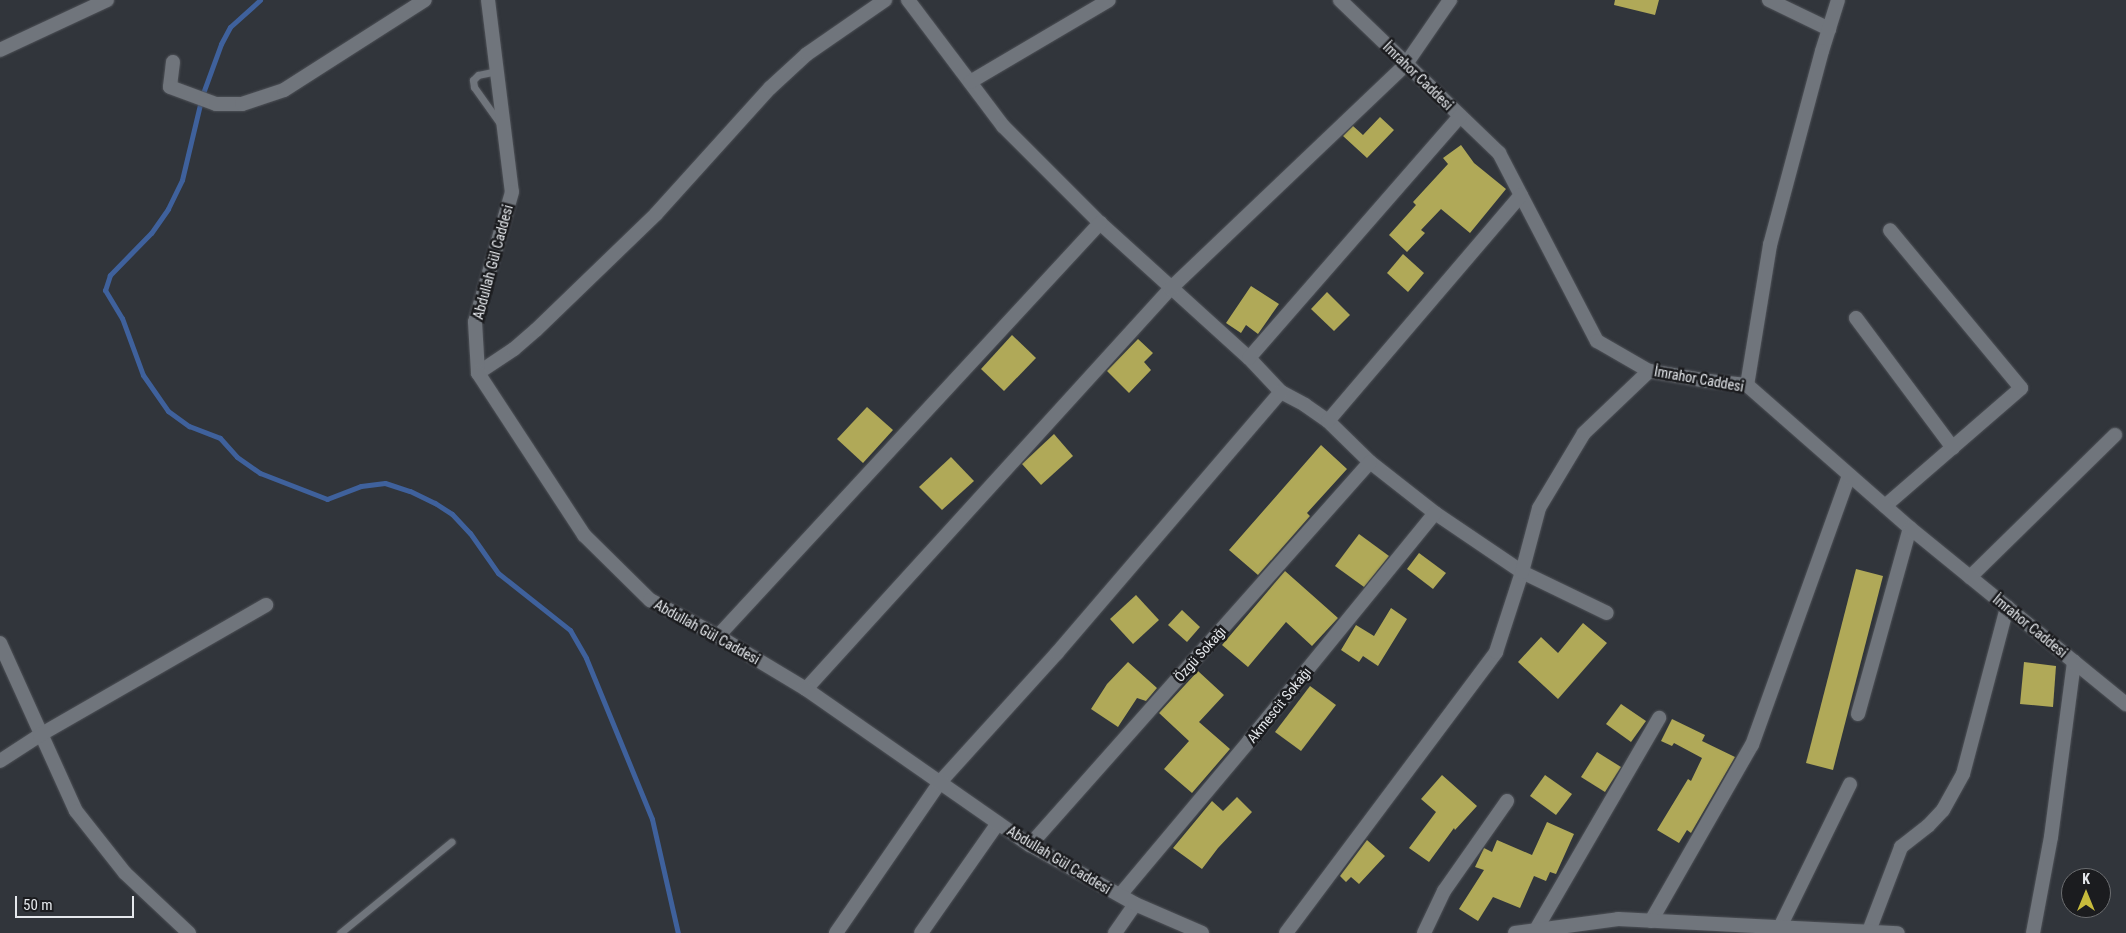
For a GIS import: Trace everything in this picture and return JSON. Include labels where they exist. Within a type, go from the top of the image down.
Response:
[{"type":"street","points":[[0,50],[107,0]]},
{"type":"street","points":[[173,62],[170,88],[216,104],[242,104],[284,90],[424,0]]},
{"type":"street","name":"Abdullah Gül Caddesi","points":[[488,0],[512,192],[475,322],[478,373],[584,535],[650,600],[718,636],[806,689],[1030,846],[1135,904],[1202,933]]},
{"type":"street","points":[[478,373],[514,349],[536,330],[656,214],[770,88],[807,54],[886,0]]},
{"type":"street","points":[[908,0],[1003,126],[1100,223],[1170,289],[1250,358],[1280,392],[1305,405],[1328,422],[1370,462],[1435,513],[1522,572],[1607,613]]},
{"type":"street","points":[[970,82],[1110,0]]},
{"type":"street","name":"İmrahor Caddesi","points":[[1340,0],[1499,153],[1597,341],[1649,371],[1747,385],[1910,528],[2126,704]]},
{"type":"street","points":[[806,689],[1170,289],[1406,64],[1450,0]]},
{"type":"street","points":[[1769,0],[1829,29]]},
{"type":"street","points":[[1747,385],[1770,245],[1838,0]]},
{"type":"street","points":[[1250,358],[1460,116]]},
{"type":"street","points":[[1328,422],[1521,195]]},
{"type":"street","points":[[718,636],[1100,223]]},
{"type":"street","points":[[1885,506],[2021,388],[1890,230]]},
{"type":"street","points":[[1856,318],[1952,448]]},
{"type":"street","points":[[1286,933],[1496,652],[1522,572],[1539,508],[1584,433],[1649,371]]},
{"type":"street","points":[[836,933],[940,782],[1057,653],[1280,392]]},
{"type":"street","points":[[1970,577],[2115,435]]},
{"type":"street","name":"Özgü Sokağı","points":[[1030,846],[1370,462]]},
{"type":"street","points":[[1651,921],[1752,745],[1849,474]]},
{"type":"street","name":"Akmescit Sokağı","points":[[1120,895],[1250,741],[1435,513]]},
{"type":"street","points":[[1858,714],[1910,528]]},
{"type":"street","points":[[0,761],[40,735],[266,605]]},
{"type":"street","points":[[1869,932],[1901,847],[1928,826],[1943,810],[1963,774],[2007,607]]},
{"type":"street","points":[[0,643],[76,811],[125,873],[189,933]]},
{"type":"street","points":[[2033,933],[2050,837],[2074,662]]},
{"type":"street","points":[[1534,932],[1660,718]]},
{"type":"street","points":[[1780,927],[1850,784]]},
{"type":"street","points":[[1424,933],[1444,891],[1508,801]]},
{"type":"street","points":[[921,933],[998,823]]},
{"type":"street","points":[[1115,933],[1135,904]]},
{"type":"street","points":[[1515,933],[1534,932],[1618,919],[1898,933]]},
{"type":"lane","points":[[497,71],[476,76],[473,80],[474,87],[504,130]]},
{"type":"lane","points":[[340,933],[451,842]]},
{"type":"building","points":[[1615,0],[1659,0],[1655,15],[1614,5]]},
{"type":"building","points":[[1380,117],[1394,130],[1367,158],[1343,136],[1353,126],[1363,135]]},
{"type":"building","points":[[1461,145],[1474,163],[1506,189],[1470,233],[1441,209],[1421,230],[1425,233],[1407,252],[1389,235],[1416,205],[1413,202],[1448,164],[1443,158]]},
{"type":"building","points":[[1403,254],[1424,273],[1408,292],[1387,273]]},
{"type":"building","points":[[1251,286],[1279,304],[1258,334],[1246,325],[1241,333],[1226,323]]},
{"type":"building","points":[[1327,292],[1350,315],[1334,331],[1311,309]]},
{"type":"building","points":[[1012,335],[1036,358],[1004,391],[981,369]]},
{"type":"building","points":[[1138,339],[1153,353],[1144,362],[1151,370],[1129,393],[1107,371]]},
{"type":"building","points":[[867,407],[893,430],[863,463],[837,439]]},
{"type":"building","points":[[1054,434],[1073,456],[1041,485],[1022,464]]},
{"type":"building","points":[[1321,445],[1347,469],[1307,513],[1310,516],[1258,575],[1229,550]]},
{"type":"building","points":[[951,457],[974,481],[942,510],[919,487]]},
{"type":"building","points":[[1359,534],[1389,556],[1364,587],[1335,566]]},
{"type":"building","points":[[1419,553],[1446,573],[1433,589],[1407,569]]},
{"type":"building","points":[[1856,569],[1883,576],[1833,770],[1806,763]]},
{"type":"building","points":[[1285,571],[1338,618],[1312,646],[1286,622],[1248,667],[1222,645]]},
{"type":"building","points":[[1136,595],[1159,620],[1133,644],[1110,619]]},
{"type":"building","points":[[1391,608],[1407,619],[1378,666],[1363,656],[1359,662],[1341,650],[1356,625],[1374,636]]},
{"type":"building","points":[[1182,610],[1200,627],[1187,642],[1168,625]]},
{"type":"building","points":[[1583,623],[1607,643],[1558,699],[1518,662],[1541,637],[1558,653]]},
{"type":"building","points":[[1128,662],[1157,688],[1146,701],[1137,698],[1118,727],[1091,709],[1107,684]]},
{"type":"building","points":[[2024,662],[2056,666],[2053,707],[2020,704]]},
{"type":"building","points":[[1198,671],[1224,695],[1199,722],[1230,749],[1192,793],[1164,769],[1189,741],[1159,713]]},
{"type":"building","points":[[1310,686],[1336,705],[1301,751],[1275,732]]},
{"type":"building","points":[[1621,704],[1646,721],[1631,742],[1606,724]]},
{"type":"building","points":[[1672,719],[1705,735],[1702,741],[1735,757],[1691,833],[1687,830],[1679,843],[1657,830],[1688,779],[1691,781],[1702,758],[1674,743],[1672,746],[1661,741]]},
{"type":"building","points":[[1597,752],[1621,767],[1605,792],[1581,777]]},
{"type":"building","points":[[1442,775],[1477,806],[1455,830],[1454,828],[1429,862],[1409,848],[1436,812],[1421,799]]},
{"type":"building","points":[[1545,775],[1572,794],[1556,815],[1530,796]]},
{"type":"building","points":[[1237,797],[1252,812],[1218,848],[1202,869],[1173,848],[1212,801],[1223,811]]},
{"type":"building","points":[[1547,822],[1574,834],[1556,874],[1550,872],[1546,881],[1534,876],[1520,908],[1493,897],[1478,921],[1459,909],[1484,870],[1475,867],[1484,848],[1492,852],[1497,840],[1532,855]]},
{"type":"building","points":[[1367,840],[1385,856],[1359,884],[1351,877],[1346,882],[1340,876]]},
{"type":"waterway","points":[[260,0],[230,27],[221,44],[202,96],[182,180],[168,209],[151,233],[110,275],[105,290],[122,318],[143,375],[168,411],[189,426],[220,438],[237,457],[260,473],[327,499],[361,486],[385,483],[410,491],[435,503],[452,514],[470,533],[498,573],[570,630],[586,658],[652,819],[678,933]]}]
